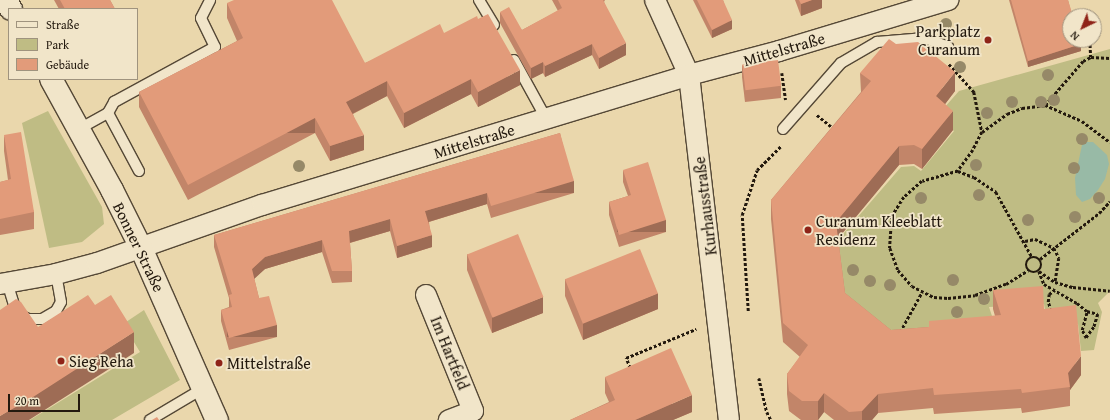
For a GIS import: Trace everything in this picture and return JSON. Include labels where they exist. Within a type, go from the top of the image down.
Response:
[{"type":"main road","name":"Bonner Straße","points":[[52,80],[80,129],[141,248],[217,420]]},
{"type":"street","name":"Kurhausstraße","points":[[655,0],[690,75],[719,319],[729,420]]},
{"type":"street","name":"Mittelstraße","points":[[4,283],[56,274],[141,248],[262,205],[547,120],[690,75],[779,51],[948,0]]},
{"type":"street","name":"Im Hartfeld","points":[[426,296],[475,415],[449,420]]},
{"type":"lane","points":[[80,129],[108,113],[114,102],[215,47],[201,18],[210,0]]},
{"type":"lane","points":[[479,0],[498,32]]},
{"type":"lane","points":[[783,129],[841,63],[877,42],[925,38],[948,48]]},
{"type":"lane","points":[[509,52],[547,120]]},
{"type":"lane","points":[[108,113],[139,171]]},
{"type":"lane","points":[[4,283],[17,314],[28,319],[42,319],[56,312],[60,302],[56,274]]},
{"type":"lane","points":[[150,420],[204,388]]},
{"type":"path","points":[[1090,48],[1091,57]]},
{"type":"path","points":[[779,51],[785,99],[836,129]]},
{"type":"path","points":[[1044,105],[1083,61],[1091,57],[1110,58]]},
{"type":"path","points":[[944,58],[974,92],[982,132]]},
{"type":"path","points":[[958,171],[973,150],[982,132],[1007,114],[1022,108],[1044,105],[1082,121],[1110,142]]},
{"type":"path","points":[[748,311],[742,215],[758,170],[786,140]]},
{"type":"path","points":[[1028,270],[1006,284],[975,295],[948,298],[922,292],[912,286],[898,270],[890,248],[892,216],[904,197],[922,182],[958,171],[974,176],[996,192],[1032,257]]},
{"type":"path","points":[[1040,259],[1099,213],[1110,201]]},
{"type":"path","points":[[1025,242],[1035,239],[1054,248],[1059,258],[1055,282]]},
{"type":"path","points":[[1032,257],[1040,259]]},
{"type":"path","points":[[1028,270],[1026,262],[1032,257]]},
{"type":"path","points":[[1028,270],[1035,273],[1039,271],[1042,267],[1040,259]]},
{"type":"path","points":[[1039,271],[1055,282],[1073,287],[1110,291]]},
{"type":"path","points":[[1039,271],[1044,284],[1077,303],[1087,311],[1098,314],[1094,327],[1086,338],[1082,330],[1087,311]]},
{"type":"path","points":[[1052,317],[1048,302],[1050,294],[1055,290]]},
{"type":"path","points":[[898,337],[922,292]]},
{"type":"path","points":[[631,371],[626,358],[719,319]]},
{"type":"path","points":[[1077,320],[1084,319]]},
{"type":"path","points":[[759,378],[767,412],[771,420]]},
{"type":"green space","points":[[1110,49],[1110,291],[1098,303],[1102,312],[1094,350],[1081,351],[1078,324],[1046,317],[1044,304],[989,307],[994,322],[891,348],[846,312],[837,241],[901,167],[914,166],[921,171],[954,131],[944,122],[944,108],[959,91]]},
{"type":"green space","points":[[48,111],[102,207],[104,224],[82,242],[49,248],[22,123]]},
{"type":"green space","points":[[144,310],[180,380],[112,420],[30,420],[140,352],[123,324]]},
{"type":"shaded area","points":[[1086,142],[1093,142],[1107,155],[1109,164],[1105,179],[1098,190],[1090,199],[1082,202],[1076,195],[1075,178],[1082,145]]},
{"type":"building","points":[[60,0],[110,0],[114,8],[64,8]]},
{"type":"building","points":[[234,0],[332,0],[365,63],[440,24],[444,33],[477,16],[478,19],[488,14],[520,70],[478,92],[471,79],[404,113],[387,81],[346,102],[364,135],[330,146],[315,118],[188,185],[139,92],[243,38],[227,3]]},
{"type":"building","points":[[558,0],[603,0],[626,43],[599,58],[592,44],[545,66],[543,62],[531,68],[500,12],[509,7],[522,30],[562,8]]},
{"type":"building","points":[[697,0],[723,0],[732,20],[712,30]]},
{"type":"building","points":[[799,0],[812,0],[801,4]]},
{"type":"building","points":[[1011,0],[1068,0],[1070,8],[1062,8],[1062,48],[1069,48],[1028,61]]},
{"type":"building","name":"Curanum Kleeblatt Residenz","points":[[889,39],[896,44],[918,42],[955,72],[936,96],[953,111],[922,149],[914,145],[899,146],[836,222],[845,293],[891,330],[929,327],[929,321],[1001,315],[993,290],[1043,286],[1044,309],[1076,305],[1081,356],[1068,373],[1070,387],[1022,393],[1021,389],[934,395],[933,388],[878,394],[862,411],[849,412],[824,393],[818,401],[802,401],[789,391],[787,374],[808,345],[783,323],[771,200],[871,81],[860,73]]},
{"type":"building","points":[[778,60],[781,86],[745,90],[742,64]]},
{"type":"building","points":[[21,132],[34,212],[0,219],[0,182],[11,179],[4,135]]},
{"type":"building","points":[[560,133],[574,181],[491,206],[487,193],[425,211],[432,235],[397,246],[390,219],[349,231],[352,271],[332,271],[322,240],[265,257],[252,269],[259,298],[269,296],[277,325],[229,338],[221,310],[232,307],[229,295],[232,294],[214,235]]},
{"type":"building","points":[[648,162],[666,220],[619,235],[609,202],[631,195],[623,170]]},
{"type":"building","points":[[518,234],[543,297],[492,318],[467,255]]},
{"type":"building","points":[[640,249],[658,294],[583,324],[565,279]]},
{"type":"building","name":"Sieg Reha","points":[[88,295],[95,305],[111,295],[134,332],[30,399],[0,416],[0,310],[16,299],[21,302],[38,327]]},
{"type":"building","points":[[671,348],[692,395],[635,420],[570,420],[615,400],[605,377]]},
{"type":"building","points":[[157,417],[159,420],[152,420]]},
{"type":"place","name":"Parkplatz Curanum","points":[[988,40]]},
{"type":"place","name":"Curanum Kleeblatt Residenz","points":[[808,230]]},
{"type":"place","name":"Sieg Reha","points":[[61,361]]},
{"type":"place","name":"Mittelstraße","points":[[219,363]]}]
